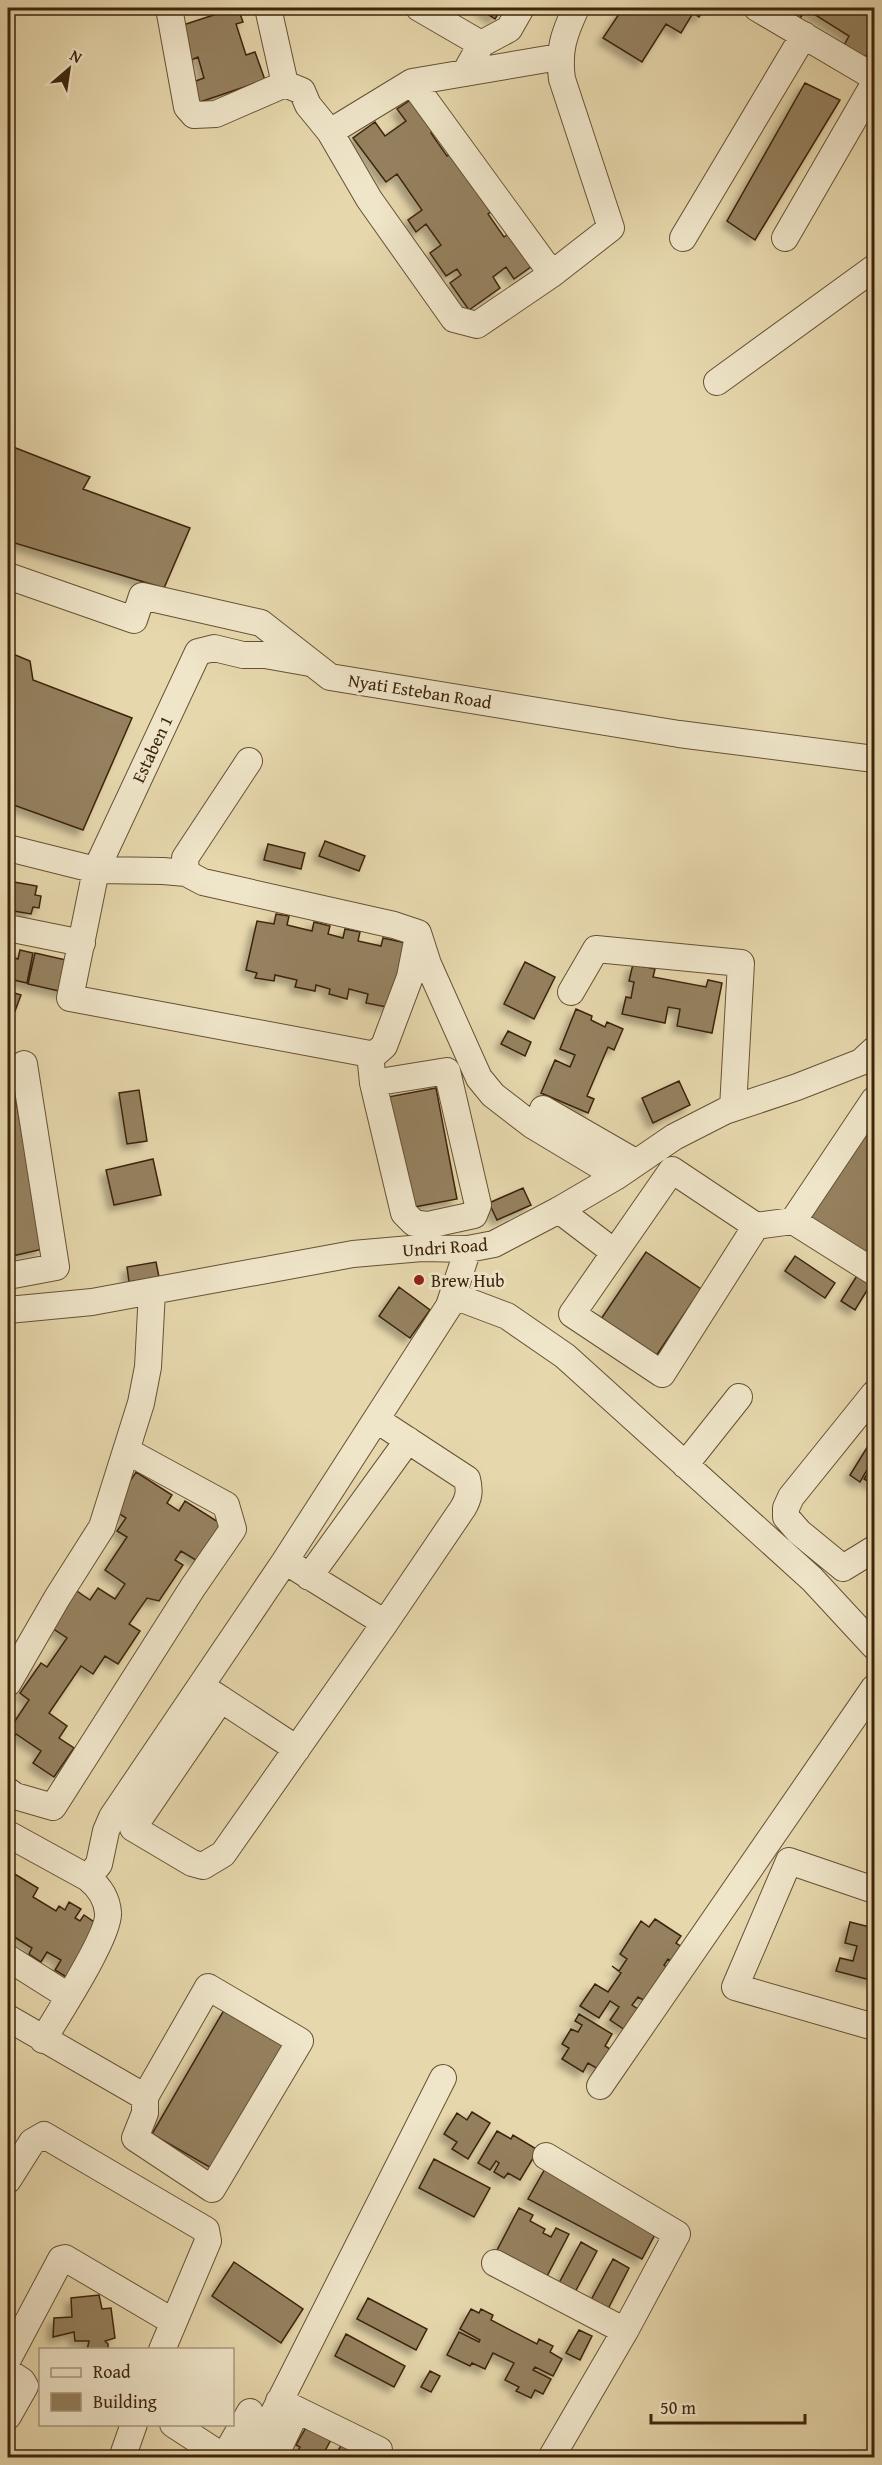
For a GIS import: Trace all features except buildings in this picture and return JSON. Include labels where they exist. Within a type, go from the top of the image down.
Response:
[{"type":"street","points":[[171,8],[187,108],[194,115],[203,116],[216,114],[285,84],[302,91],[308,105],[330,132],[369,199],[454,319],[477,325],[552,274],[611,228],[568,101],[559,57],[564,36],[576,8]]},
{"type":"street","points":[[268,8],[285,84]]},
{"type":"street","points":[[419,8],[481,44]]},
{"type":"street","points":[[465,73],[481,44],[509,28],[521,8]]},
{"type":"street","points":[[763,9],[874,77]]},
{"type":"street","points":[[683,238],[804,35]]},
{"type":"street","points":[[330,132],[412,82],[559,57]]},
{"type":"street","points":[[412,82],[552,274]]},
{"type":"street","points":[[785,238],[874,84]]},
{"type":"street","points":[[717,382],[874,268]]},
{"type":"street","name":"Nyati Esteban Road","points":[[8,576],[134,620],[142,596],[261,623],[330,676],[679,734],[874,759]]},
{"type":"street","name":"Estaben 1","points":[[96,870],[198,652],[214,648],[243,655],[314,663]]},
{"type":"street","points":[[186,873],[185,858],[249,761]]},
{"type":"street","points":[[8,848],[96,870],[186,873],[203,882],[394,925],[418,933]]},
{"type":"street","points":[[96,870],[69,998],[370,1054],[376,1053],[384,1046],[410,977],[418,933]]},
{"type":"street","points":[[8,928],[82,943]]},
{"type":"street","points":[[418,933],[428,964],[479,1078],[493,1095],[532,1125],[626,1169]]},
{"type":"street","points":[[571,992],[596,948],[741,963],[733,1108]]},
{"type":"street","points":[[370,1054],[373,1083],[404,1213],[414,1223],[428,1225],[474,1215],[478,1205],[447,1071],[373,1083]]},
{"type":"street","name":"Undri Road","points":[[8,1310],[92,1302],[353,1254],[423,1248],[468,1249],[494,1244],[559,1210],[674,1137],[733,1108],[870,1062]]},
{"type":"street","points":[[8,1276],[56,1267],[24,1064]]},
{"type":"street","points":[[793,1221],[874,1100]]},
{"type":"street","points":[[543,1109],[626,1169]]},
{"type":"street","points":[[756,1226],[662,1374],[572,1314],[672,1170],[756,1226],[793,1221],[874,1272]]},
{"type":"street","points":[[559,1210],[614,1252]]},
{"type":"street","points":[[88,1878],[99,1864],[106,1832],[123,1823],[211,1693],[285,1561],[454,1296],[468,1249]]},
{"type":"street","points":[[8,1683],[57,1598],[102,1527],[141,1403],[148,1367],[152,1291]]},
{"type":"street","points":[[454,1296],[507,1316],[565,1356],[812,1579],[874,1646]]},
{"type":"street","points":[[843,1568],[799,1532],[786,1517],[786,1508],[791,1497],[874,1394]]},
{"type":"street","points":[[686,1465],[739,1397]]},
{"type":"street","points":[[123,1823],[192,1863],[204,1866],[223,1854],[463,1508],[470,1489],[467,1479],[377,1420]]},
{"type":"street","points":[[309,1577],[408,1440]]},
{"type":"street","points":[[8,1791],[15,1796],[53,1807],[186,1597],[233,1529],[226,1505],[127,1450]]},
{"type":"street","points":[[843,1568],[874,1549]]},
{"type":"street","points":[[285,1561],[385,1623]]},
{"type":"street","points":[[841,1609],[843,1568]]},
{"type":"street","points":[[600,2086],[874,1688]]},
{"type":"street","points":[[211,1693],[297,1749]]},
{"type":"street","points":[[8,1834],[97,1885],[108,1914],[107,1926],[44,2040]]},
{"type":"street","points":[[874,1890],[789,1861],[735,1987],[874,2027]]},
{"type":"street","points":[[8,1958],[68,1996]]},
{"type":"street","points":[[208,1987],[300,2041],[212,2189],[135,2138],[145,2113],[145,2097],[208,1987]]},
{"type":"street","points":[[8,2018],[145,2097]]},
{"type":"street","points":[[251,2457],[265,2410],[443,2078]]},
{"type":"street","points":[[8,2180],[32,2142],[44,2135],[206,2230],[207,2241],[162,2348]]},
{"type":"street","points":[[546,2156],[677,2234],[625,2331],[551,2457]]},
{"type":"street","points":[[8,2416],[25,2386],[8,2358],[58,2262],[65,2258],[172,2321]]},
{"type":"street","points":[[495,2263],[625,2331]]},
{"type":"street","points":[[176,2426],[224,2457],[265,2410]]},
{"type":"street","points":[[265,2410],[274,2457]]},
{"type":"street","points":[[265,2410],[380,2450],[379,2457]]},
{"type":"street","points":[[122,2457],[133,2426]]},
{"type":"place","name":"Brew Hub","points":[[419,1280]]}]
